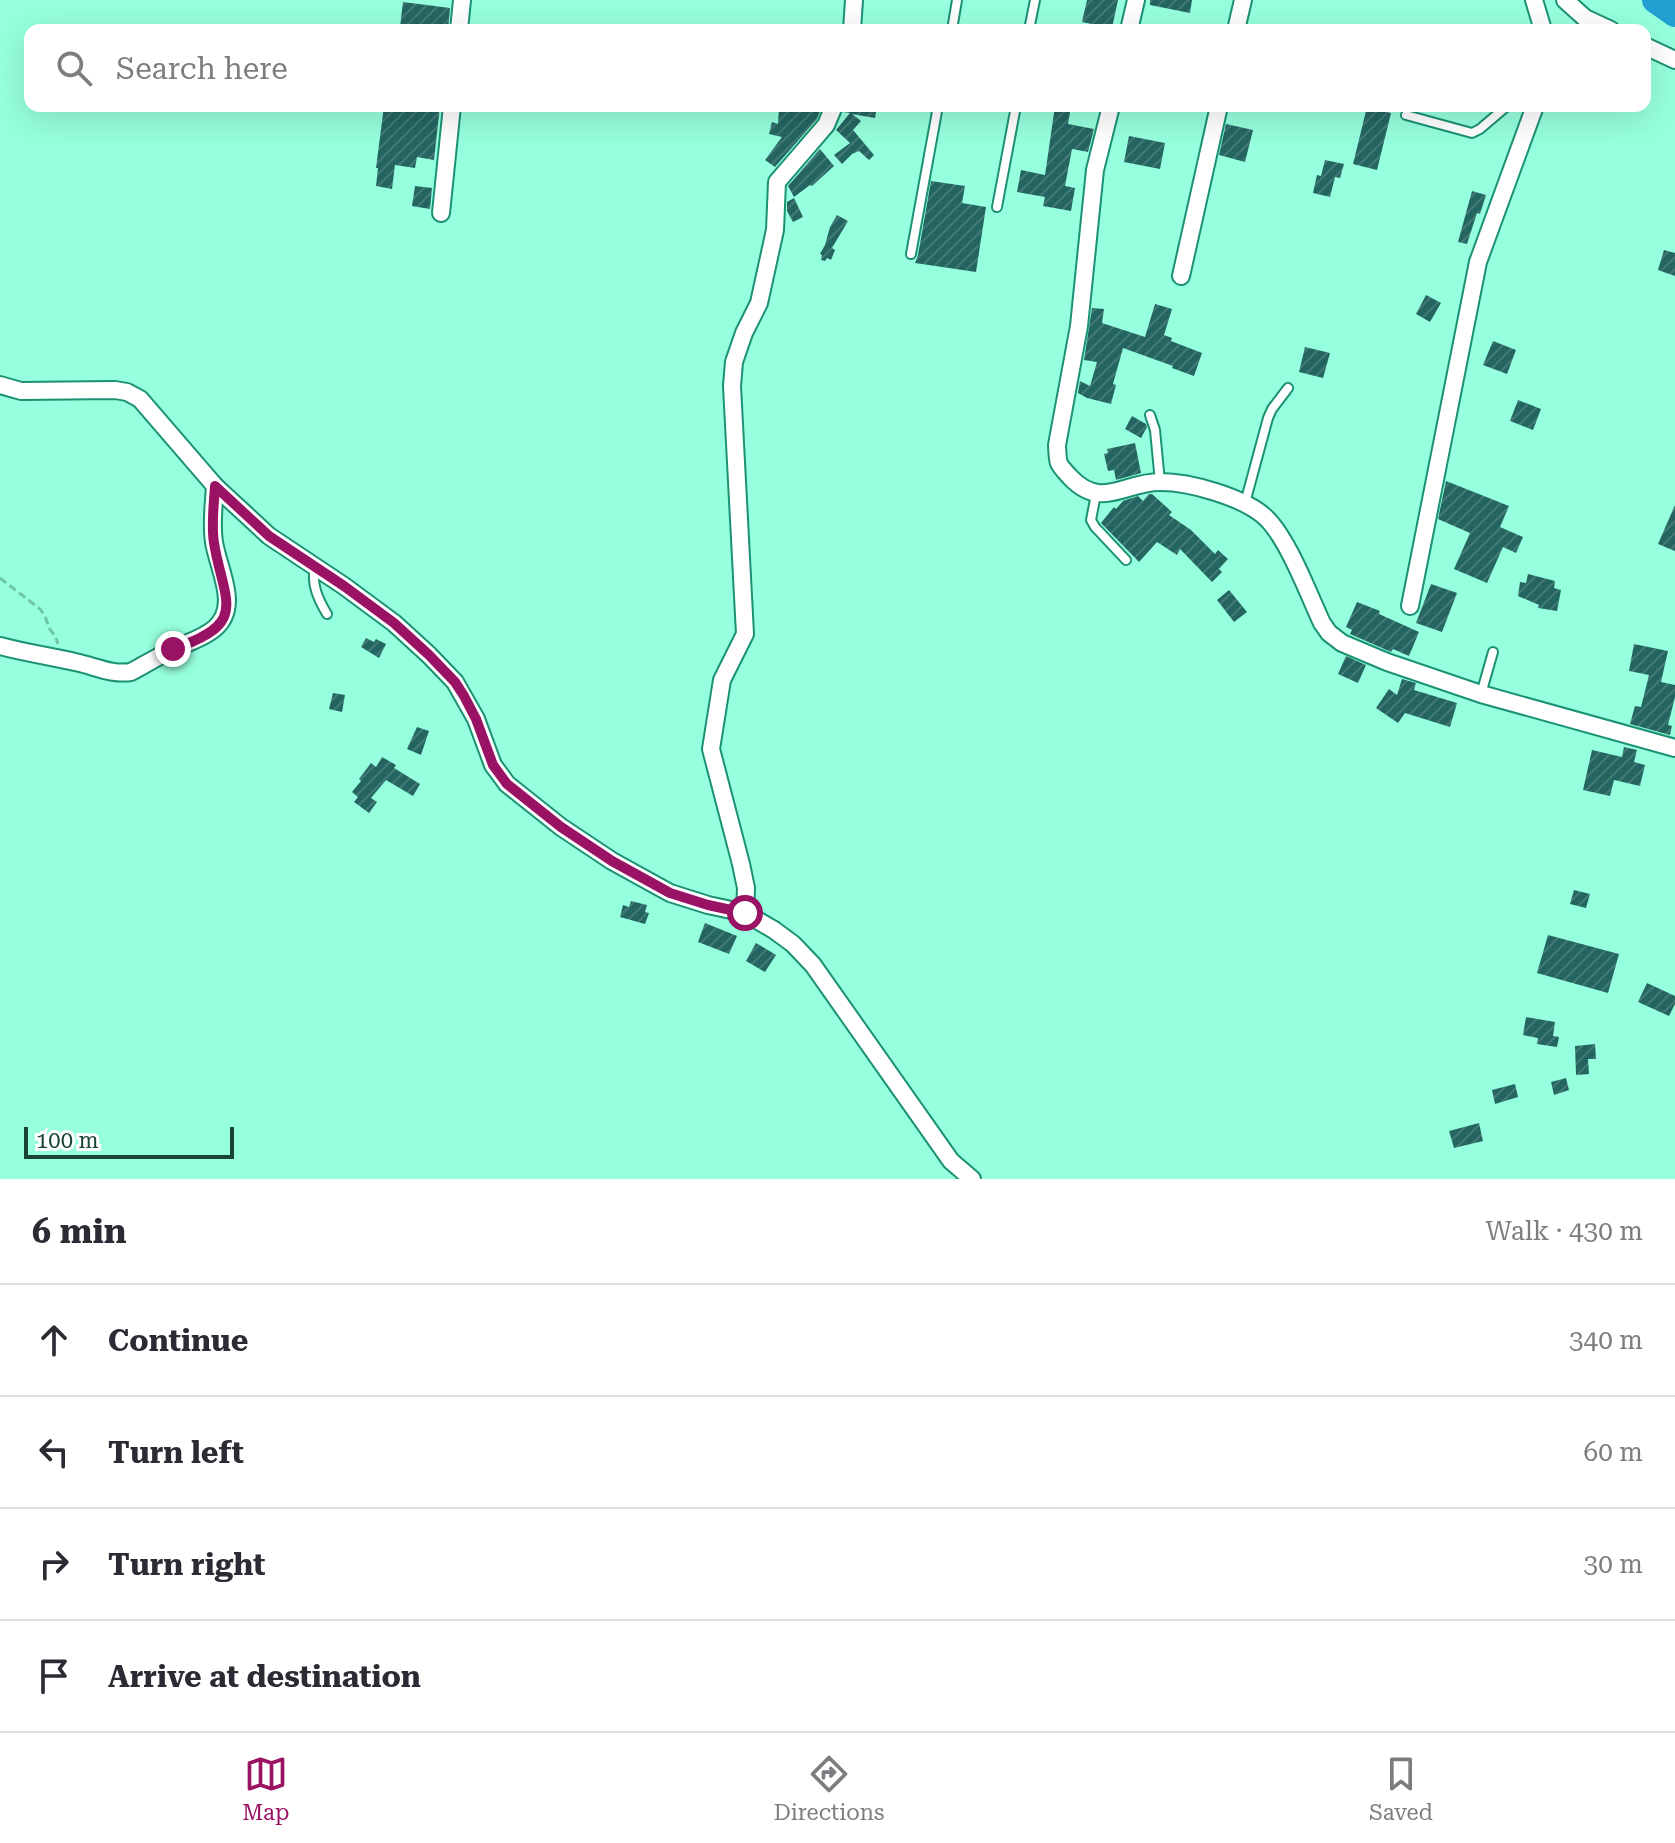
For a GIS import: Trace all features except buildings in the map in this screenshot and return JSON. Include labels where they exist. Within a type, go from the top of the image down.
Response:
[{"type":"street","points":[[460,24],[462,0]]},
{"type":"street","points":[[852,24],[854,0]]},
{"type":"street","points":[[1130,24],[1136,0]]},
{"type":"street","points":[[1237,24],[1243,0]]},
{"type":"street","points":[[1534,0],[1541,24]]},
{"type":"street","points":[[1565,0],[1585,18],[1598,24]]},
{"type":"street","points":[[1651,49],[1675,60]]},
{"type":"street","points":[[441,213],[451,112]]},
{"type":"street","points":[[745,913],[746,888],[711,749],[722,680],[745,634],[732,386],[734,362],[759,303],[775,230],[777,182],[826,125],[831,112]]},
{"type":"street","points":[[1110,112],[1095,170],[1079,326],[1057,445],[1058,464],[1077,484],[1096,494],[1160,482],[1190,485],[1245,503],[1264,516],[1279,532],[1322,623],[1342,643],[1481,694],[1675,748]]},
{"type":"street","points":[[1181,276],[1218,112]]},
{"type":"street","points":[[1410,606],[1478,262],[1533,112]]},
{"type":"street","points":[[0,385],[21,391],[115,390],[140,399],[215,486],[269,536],[394,623],[455,682],[476,719],[493,765],[507,784],[561,827],[612,861],[670,893],[745,913],[793,944],[813,965],[951,1161],[972,1179]]},
{"type":"street","points":[[0,646],[75,661],[101,670],[131,672],[173,649],[195,642],[216,628],[224,618],[228,604],[212,525],[215,486]]},
{"type":"lane","points":[[953,24],[957,0]]},
{"type":"lane","points":[[1030,24],[1035,0]]},
{"type":"lane","points":[[911,254],[937,112]]},
{"type":"lane","points":[[997,207],[1015,112]]},
{"type":"lane","points":[[1406,115],[1472,133],[1500,112]]},
{"type":"lane","points":[[1245,503],[1268,418],[1288,388]]},
{"type":"lane","points":[[1150,415],[1155,430],[1160,482]]},
{"type":"lane","points":[[1096,494],[1091,520],[1126,560]]},
{"type":"lane","points":[[315,566],[313,582],[327,614]]},
{"type":"lane","points":[[1481,694],[1493,652]]},
{"type":"path","points":[[0,578],[40,609],[55,636],[62,659]]},
{"type":"waterway","points":[[1655,0],[1675,14]]},
{"type":"route","points":[[173,649],[195,642],[216,628],[224,618],[228,604],[212,525],[215,486],[269,536],[394,623],[429,655],[464,696],[493,765],[507,784],[561,827],[612,861],[670,893],[745,913]]}]
